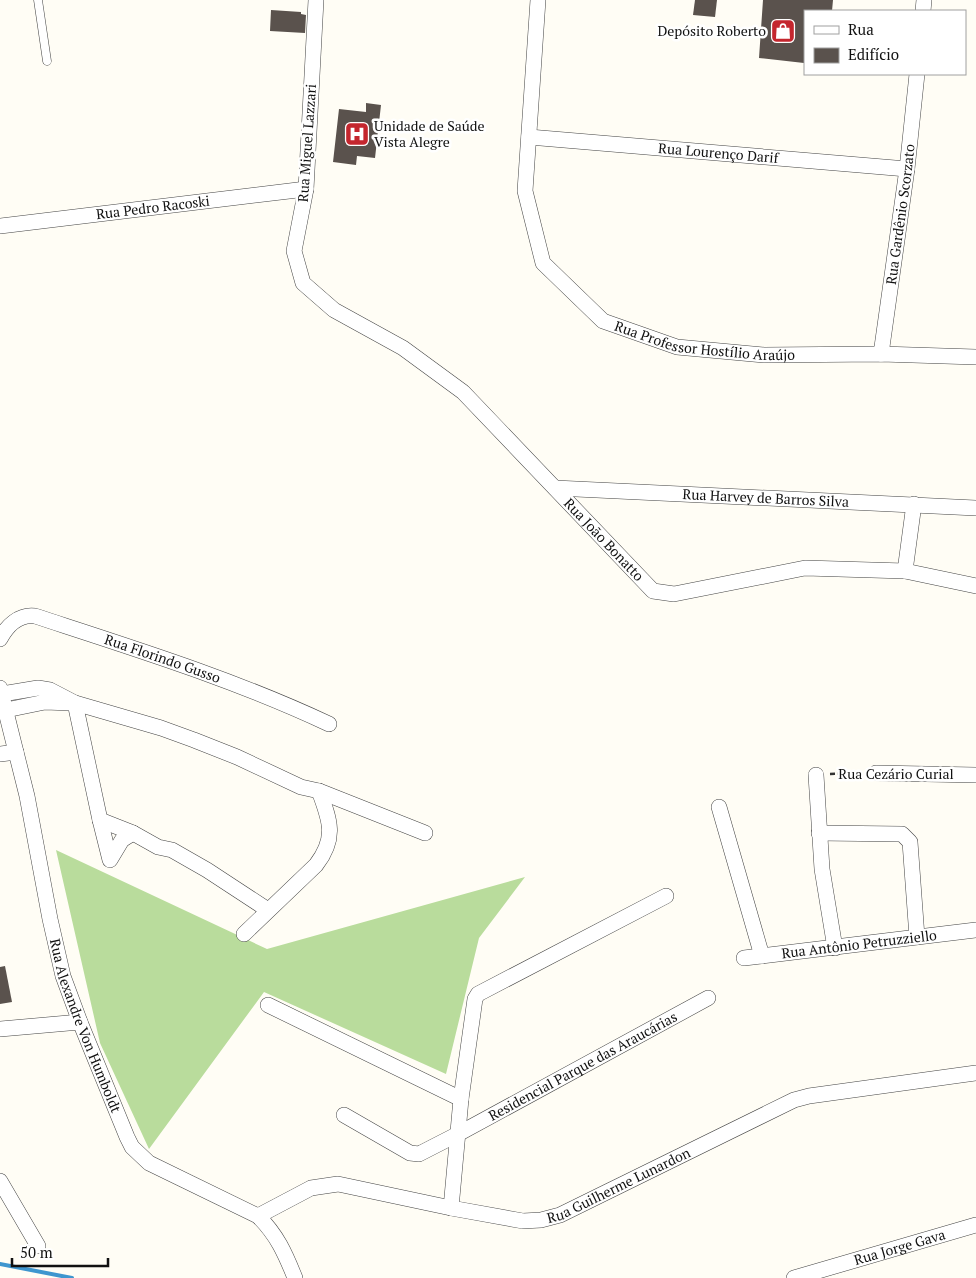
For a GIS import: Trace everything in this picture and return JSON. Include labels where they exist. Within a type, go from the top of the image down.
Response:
[{"type":"street","name":"Rua Miguel Lazzari","points":[[303,283],[294,251],[306,189],[316,0]]},
{"type":"street","name":"Rua Professor Hostílio Araújo","points":[[538,0],[525,191],[543,263],[603,321],[677,347],[764,355],[881,354],[976,357]]},
{"type":"street","name":"Rua Gardênio Scorzato","points":[[881,354],[907,169],[917,75]]},
{"type":"street","name":"Rua Lourenço Darif","points":[[529,137],[907,169]]},
{"type":"street","name":"Rua Pedro Racoski","points":[[0,226],[306,189]]},
{"type":"street","name":"Rua João Bonatto","points":[[303,283],[334,310],[403,348],[463,392],[653,591],[674,594],[805,568],[905,571],[976,586]]},
{"type":"street","name":"Rua Harvey de Barros Silva","points":[[555,488],[976,508]]},
{"type":"street","points":[[905,571],[914,504]]},
{"type":"street","name":"Rua Florindo Gusso","points":[[0,639],[11,623],[24,616],[35,616],[222,678],[329,724]]},
{"type":"street","points":[[1,691],[44,688],[75,703],[161,728],[237,757],[301,787],[320,792],[425,833]]},
{"type":"street","name":"Rua Alexandre Von Humboldt","points":[[1,691],[27,796],[57,953],[80,1022],[132,1147],[140,1156],[159,1169],[235,1203],[258,1216],[280,1242],[295,1278]]},
{"type":"street","points":[[6,710],[46,702],[75,703]]},
{"type":"street","points":[[75,703],[110,860],[122,840],[133,833]]},
{"type":"street","points":[[0,754],[16,752]]},
{"type":"street","name":"Rua Cezário Curial","points":[[876,773],[976,775]]},
{"type":"street","points":[[816,775],[822,868],[835,948]]},
{"type":"street","points":[[244,934],[316,865],[323,855],[328,843],[330,829],[320,792]]},
{"type":"street","points":[[719,807],[762,956]]},
{"type":"street","points":[[100,820],[133,833],[153,845],[172,850],[268,910]]},
{"type":"street","points":[[819,833],[902,834],[910,842],[917,937]]},
{"type":"street","points":[[451,1208],[461,1099],[475,999],[478,994],[666,896]]},
{"type":"street","name":"Rua Antônio Petruzziello","points":[[744,958],[976,930]]},
{"type":"street","name":"Residencial Parque das Araucárias","points":[[344,1115],[410,1153],[420,1154],[708,998]]},
{"type":"street","points":[[268,1005],[461,1099]]},
{"type":"street","points":[[0,1029],[80,1022]]},
{"type":"street","name":"Rua Guilherme Lunardon","points":[[258,1216],[310,1188],[338,1184],[523,1221],[541,1220],[560,1215],[794,1100],[809,1096],[976,1073]]},
{"type":"street","points":[[0,1181],[38,1246]]},
{"type":"street","name":"Rua Jorge Gava","points":[[794,1278],[976,1225]]},
{"type":"lane","points":[[38,0],[47,61]]},
{"type":"path","name":"Rua Cezário Curial","points":[[816,775],[876,773]]},
{"type":"green space","points":[[56,850],[267,949],[525,877],[479,938],[446,1074],[264,992],[149,1149],[100,1043]]},
{"type":"building","points":[[695,0],[717,0],[715,17],[693,15]]},
{"type":"building","name":"Depósito Roberto","points":[[763,0],[833,0],[832,10],[804,10],[804,63],[759,58]]},
{"type":"building","points":[[271,10],[301,12],[301,14],[306,15],[305,33],[270,31]]},
{"type":"building","name":"Unidade de Saúde Vista Alegre","points":[[366,103],[381,105],[375,158],[357,156],[356,165],[333,162],[339,109],[366,112]]},
{"type":"building","points":[[5,966],[12,1002],[0,1004],[0,967]]},
{"type":"waterway","points":[[0,1264],[72,1278]]},
{"type":"place","name":"Depósito Roberto","points":[[783,31]]},
{"type":"place","name":"Unidade de Saúde Vista Alegre","points":[[357,134]]}]
